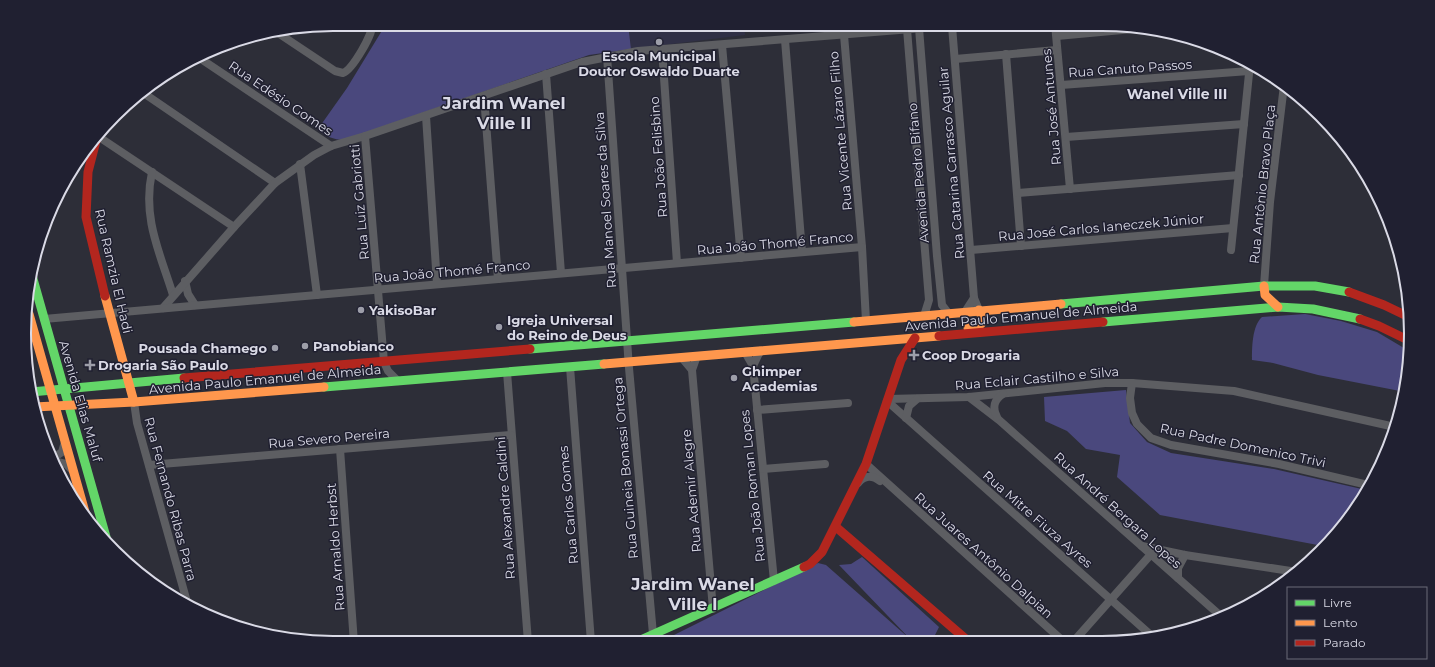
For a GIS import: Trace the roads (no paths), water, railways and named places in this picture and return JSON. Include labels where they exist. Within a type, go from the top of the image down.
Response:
[{"type":"main road","name":"Rua Ramzia El Hadi","points":[[94,149],[88,172],[86,217],[109,313],[129,383]]},
{"type":"main road","name":"Avenida Paulo Emanuel de Almeida","points":[[37,391],[1264,286],[1302,285],[1335,290],[1372,299],[1403,313]]},
{"type":"main road","points":[[1264,286],[1265,295],[1278,307]]},
{"type":"main road","name":"Avenida Elias Maluf","points":[[35,288],[104,531]]},
{"type":"main road","name":"Avenida Paulo Emanuel de Almeida","points":[[40,407],[134,402],[398,381],[1278,307],[1308,307],[1345,314],[1381,326],[1404,337]]},
{"type":"main road","points":[[928,336],[946,330],[978,326],[982,320],[979,310]]},
{"type":"main road","name":"Avenida Elias Maluf","points":[[32,323],[82,503]]},
{"type":"main road","points":[[822,552],[865,468],[901,360],[915,338]]},
{"type":"main road","points":[[890,340],[900,346],[901,360]]},
{"type":"main road","name":"Avenida Paulo Emanuel de Almeida","points":[[129,383],[134,402]]},
{"type":"main road","points":[[79,490],[89,492],[101,520]]},
{"type":"main road","points":[[836,526],[962,636]]},
{"type":"main road","points":[[656,636],[671,627],[810,564],[837,540],[846,538],[853,540]]},
{"type":"street","points":[[282,36],[335,71],[343,73],[350,69],[372,31]]},
{"type":"street","name":"Rua Luiz Gabriotti","points":[[384,362],[365,136],[582,62],[607,56],[662,49],[886,31]]},
{"type":"street","name":"Avenida Pedro Bifano","points":[[907,31],[929,300],[928,310],[924,316]]},
{"type":"street","name":"Avenida Pedro Bifano","points":[[919,31],[942,305],[949,314]]},
{"type":"street","name":"Rua Catarina Carrasco Aguilar","points":[[952,31],[974,298],[979,310]]},
{"type":"street","name":"Rua José Antunes","points":[[1056,31],[1070,189]]},
{"type":"street","points":[[1056,36],[1108,31]]},
{"type":"street","name":"Rua Vicente Lázaro Filho","points":[[844,35],[862,247],[866,321]]},
{"type":"street","points":[[786,40],[802,252]]},
{"type":"street","points":[[722,45],[741,258]]},
{"type":"street","name":"Rua João Felisbino","points":[[662,49],[677,263]]},
{"type":"street","points":[[955,59],[1057,50]]},
{"type":"street","points":[[1006,54],[1021,246]]},
{"type":"street","name":"Rua Manoel Soares da Silva","points":[[607,56],[627,341]]},
{"type":"street","name":"Rua Edésio Gomes","points":[[203,61],[332,146]]},
{"type":"street","name":"Rua Canuto Passos","points":[[1061,85],[1246,68]]},
{"type":"street","points":[[1231,250],[1250,70]]},
{"type":"street","points":[[546,74],[561,273]]},
{"type":"street","name":"Rua Antônio Bravo Plaça","points":[[1264,286],[1270,202],[1283,92]]},
{"type":"street","points":[[147,96],[275,183]]},
{"type":"street","points":[[484,96],[498,279]]},
{"type":"street","points":[[426,116],[437,284]]},
{"type":"street","points":[[1066,137],[1244,124]]},
{"type":"street","points":[[163,308],[185,281],[275,183],[300,164],[332,146],[365,136]]},
{"type":"street","points":[[102,139],[234,227]]},
{"type":"street","points":[[300,164],[317,295]]},
{"type":"street","points":[[152,172],[148,189],[150,220],[173,295]]},
{"type":"street","points":[[1018,193],[1239,175]]},
{"type":"street","name":"Rua José Carlos Ianeczek Júnior","points":[[971,250],[1233,228]]},
{"type":"street","name":"Rua João Thomé Franco","points":[[44,319],[862,247]]},
{"type":"street","points":[[925,257],[937,256]]},
{"type":"street","points":[[185,281],[188,294],[195,305]]},
{"type":"street","points":[[965,312],[974,298]]},
{"type":"street","points":[[627,341],[629,362]]},
{"type":"street","points":[[753,366],[760,351]]},
{"type":"street","name":"Rua João Roman Lopes","points":[[745,352],[753,366],[774,581]]},
{"type":"street","name":"Rua Ademir Alegre","points":[[697,356],[692,370],[713,609]]},
{"type":"street","points":[[682,358],[692,370]]},
{"type":"street","name":"Avenida Paulo Emanuel de Almeida","points":[[384,362],[388,371],[398,381]]},
{"type":"street","name":"Rua Guineia Bonassi Ortega","points":[[629,362],[653,636]]},
{"type":"street","name":"Rua Carlos Gomes","points":[[570,367],[592,636]]},
{"type":"street","name":"Rua Alexandre Caldini","points":[[507,372],[528,636]]},
{"type":"street","name":"Rua Eclair Castilho e Silva","points":[[893,382],[894,388],[897,392],[906,397],[917,399]]},
{"type":"street","name":"Rua Eclair Castilho e Silva","points":[[887,400],[1003,394],[1105,383],[1132,383],[1234,392],[1390,426]]},
{"type":"street","name":"Rua Padre Domenico Trivi","points":[[1132,383],[1130,398],[1132,413],[1137,424],[1151,438],[1171,445],[1279,464],[1364,484]]},
{"type":"street","points":[[993,409],[996,400],[1003,394]]},
{"type":"street","points":[[980,405],[978,399],[986,395]]},
{"type":"street","name":"Rua André Bergara Lopes","points":[[986,395],[999,420]]},
{"type":"street","name":"Rua André Bergara Lopes","points":[[969,396],[999,420],[1217,613]]},
{"type":"street","points":[[880,422],[888,414],[898,414],[906,418],[909,406],[917,399]]},
{"type":"street","name":"Rua Mitre Fiuza Ayres","points":[[887,400],[1147,632]]},
{"type":"street","name":"Rua Fernando Ribas Parra","points":[[134,402],[149,465],[186,597]]},
{"type":"street","points":[[757,410],[848,403]]},
{"type":"street","name":"Rua Severo Pereira","points":[[149,465],[511,435]]},
{"type":"street","points":[[57,456],[62,452],[66,442]]},
{"type":"street","name":"Rua Arnaldo Herbst","points":[[340,449],[353,636]]},
{"type":"street","points":[[60,462],[66,464],[74,471]]},
{"type":"street","points":[[763,470],[825,464]]},
{"type":"street","name":"Rua Juares Antônio Dalpian","points":[[865,468],[874,477],[890,486]]},
{"type":"street","name":"Rua Juares Antônio Dalpian","points":[[865,468],[890,486],[1057,636]]},
{"type":"street","points":[[858,482],[862,478],[874,477]]},
{"type":"street","points":[[1139,545],[1185,555],[1289,571]]},
{"type":"street","points":[[1078,636],[1150,554],[1155,551],[1163,551]]},
{"type":"street","points":[[1178,578],[1178,568],[1185,555]]},
{"type":"street","points":[[652,619],[660,626],[671,627]]},
{"type":"place","name":"Escola Municipal Doutor Oswaldo Duarte","points":[[659,42]]},
{"type":"place","name":"YakisoBar","points":[[361,310]]},
{"type":"place","name":"Igreja Universal do Reino de Deus","points":[[499,327]]},
{"type":"place","name":"Panobianco","points":[[305,346]]},
{"type":"place","name":"Pousada Chamego","points":[[275,348]]},
{"type":"place","name":"Coop Drogaria","points":[[914,355]]},
{"type":"place","name":"Drogaria São Paulo","points":[[90,365]]},
{"type":"place","name":"Ghimper Academias","points":[[734,378]]},
{"type":"district","name":"Wanel Ville III","points":[[1177,94]]},
{"type":"district","name":"Jardim Wanel Ville II","points":[[504,113]]},
{"type":"district","name":"Jardim Wanel Ville I","points":[[693,594]]}]
